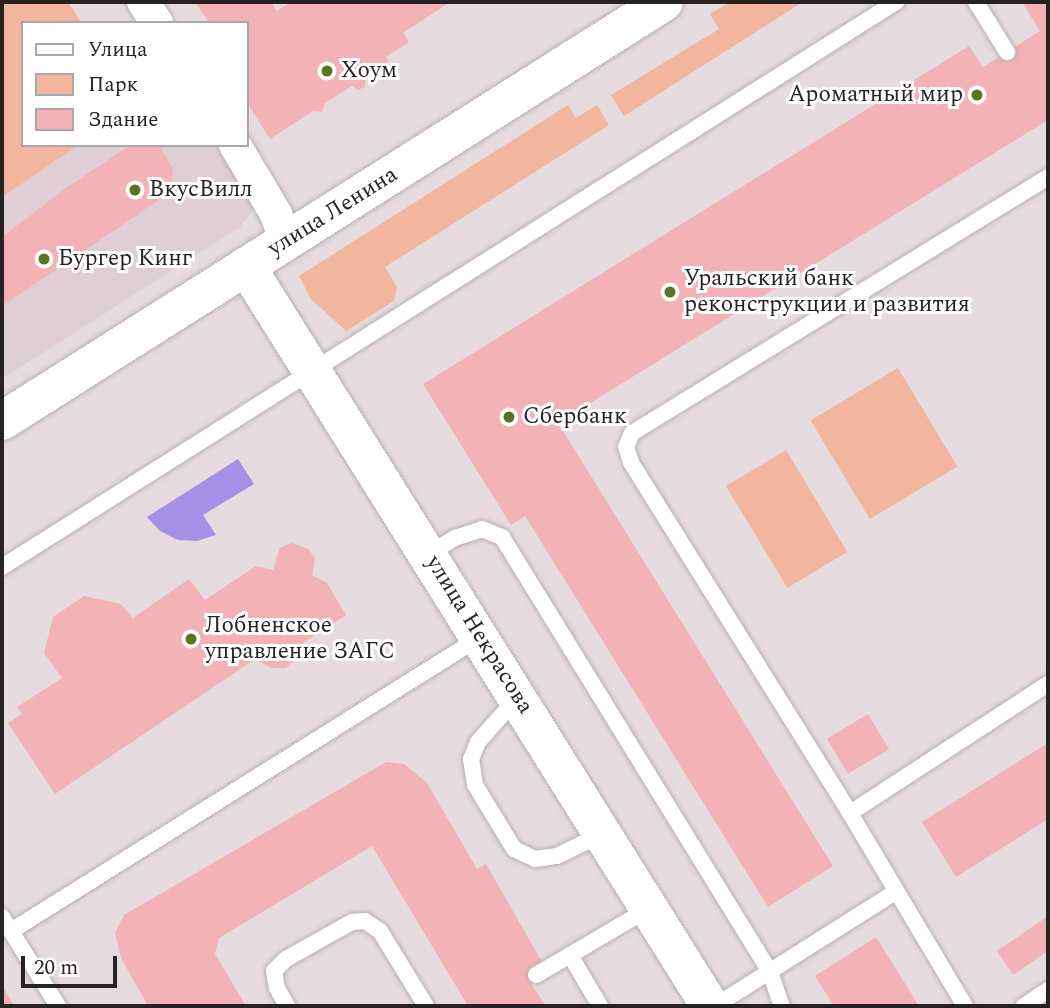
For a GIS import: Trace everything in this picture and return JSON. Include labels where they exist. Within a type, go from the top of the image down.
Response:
[{"type":"street","points":[[143,2],[156,21]]},
{"type":"street","name":"улица Ленина","points":[[2,421],[664,2]]},
{"type":"street","points":[[237,147],[276,214],[286,243]]},
{"type":"street","name":"улица Некрасова","points":[[246,266],[710,1006]]},
{"type":"lane","points":[[2,567],[896,2]]},
{"type":"lane","points":[[976,2],[1007,52]]},
{"type":"lane","points":[[965,1006],[850,813],[631,462],[626,447],[632,433],[1048,177]]},
{"type":"lane","points":[[429,554],[455,538],[482,529],[502,537],[770,972],[782,1006]]},
{"type":"lane","points":[[58,1006],[6,924],[481,637]]},
{"type":"lane","points":[[850,813],[1048,684]]},
{"type":"lane","points":[[517,698],[478,742],[471,759],[475,785],[514,849],[535,859],[557,856],[602,834]]},
{"type":"lane","points":[[715,1006],[895,892]]},
{"type":"lane","points":[[536,975],[649,908]]},
{"type":"lane","points":[[287,1006],[277,988],[274,971],[286,959],[330,934],[352,922],[365,921],[380,931],[426,1006]]},
{"type":"lane","points":[[570,955],[600,1006]]},
{"type":"lane","points":[[1024,1006],[1048,990]]},
{"type":"shaded area","points":[[76,147],[218,147],[251,197],[252,211],[240,227],[2,379],[2,197]]},
{"type":"shaded area","points":[[238,459],[254,484],[203,515],[216,535],[197,541],[178,540],[160,531],[147,517]]},
{"type":"green space","points":[[2,2],[68,2],[81,21],[21,21],[21,147],[76,147],[2,197]]},
{"type":"green space","points":[[730,2],[803,2],[624,116],[611,95],[719,29],[710,14]]},
{"type":"green space","points":[[568,105],[576,118],[597,105],[609,125],[385,267],[397,287],[394,301],[346,331],[311,299],[299,276]]},
{"type":"green space","points":[[898,368],[957,467],[870,519],[811,421]]},
{"type":"green space","points":[[786,450],[847,552],[787,588],[726,486]]},
{"type":"building","points":[[195,2],[271,2],[277,11],[291,2],[450,2],[403,33],[409,42],[386,57],[389,62],[366,77],[365,87],[358,90],[352,86],[325,103],[322,112],[313,111],[270,139],[248,105],[248,21],[208,21]]},
{"type":"building","points":[[1022,2],[1048,2],[1048,120],[558,423],[833,866],[768,907],[525,516],[511,525],[423,384],[969,46],[983,67],[1040,31]]},
{"type":"building","points":[[127,147],[160,147],[173,169],[172,184],[165,196],[2,306],[2,237],[62,191]]},
{"type":"building","points":[[291,543],[308,549],[315,558],[312,575],[327,583],[346,615],[300,645],[296,658],[286,668],[271,668],[255,659],[55,794],[8,723],[22,714],[17,707],[62,678],[44,653],[53,617],[84,596],[121,604],[133,618],[189,579],[205,600],[256,566],[273,570],[280,548]]},
{"type":"building","points":[[868,714],[889,749],[848,774],[827,739]]},
{"type":"building","points":[[1048,743],[1048,819],[956,877],[922,822]]},
{"type":"building","points":[[386,762],[404,764],[427,783],[477,869],[486,864],[541,960],[532,985],[546,1006],[468,1006],[372,846],[219,938],[215,954],[246,1006],[148,1006],[121,958],[115,933],[124,915]]},
{"type":"building","points":[[1048,916],[1048,951],[1013,975],[997,951]]},
{"type":"building","points":[[876,937],[919,1006],[834,1006],[815,976]]},
{"type":"building","points":[[2,985],[14,1006],[2,1006]]},
{"type":"place","name":"Хоум","points":[[327,71]]},
{"type":"place","name":"Ароматный мир","points":[[977,95]]},
{"type":"place","name":"ВкусВилл","points":[[135,190]]},
{"type":"place","name":"Бургер Кинг","points":[[44,259]]},
{"type":"place","name":"Уральский банк реконструкции и развития","points":[[670,292]]},
{"type":"place","name":"Сбербанк","points":[[509,417]]},
{"type":"place","name":"Лобненское управление ЗАГС","points":[[191,639]]}]
